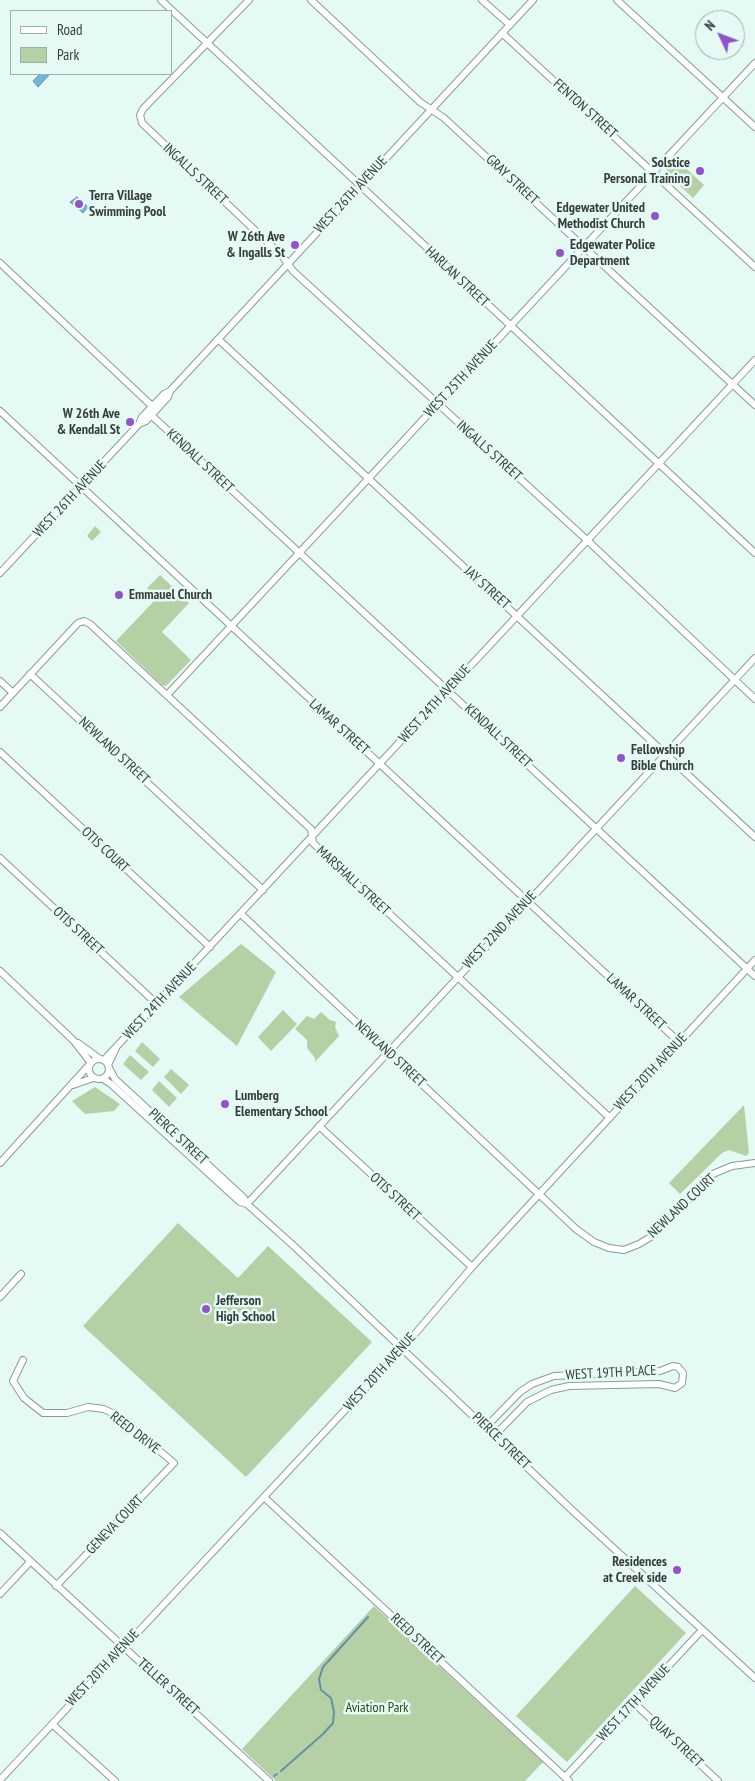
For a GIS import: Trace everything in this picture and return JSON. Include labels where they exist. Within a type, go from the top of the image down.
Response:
[{"type":"street","name":"HARLAN STREET","points":[[161,0],[171,10]]},
{"type":"street","points":[[206,44],[249,0]]},
{"type":"street","name":"GRAY STREET","points":[[311,0],[420,102],[444,118],[755,405]]},
{"type":"street","points":[[482,0],[510,25]]},
{"type":"street","name":"WEST 26TH AVENUE","points":[[0,573],[139,424],[152,406],[164,394],[170,391],[533,0]]},
{"type":"street","points":[[617,0],[755,127]]},
{"type":"street","name":"HARLAN STREET","points":[[172,11],[755,553]]},
{"type":"street","name":"FENTON STREET","points":[[502,33],[654,171],[755,267]]},
{"type":"street","name":"INGALLS STREET","points":[[206,44],[143,109],[140,119],[147,129],[283,257],[293,271],[437,405],[588,541],[755,699]]},
{"type":"street","name":"WEST 25TH AVENUE","points":[[168,695],[755,63]]},
{"type":"street","points":[[0,263],[152,406]]},
{"type":"street","name":"JAY STREET","points":[[218,339],[755,837]]},
{"type":"street","name":"WEST 24TH AVENUE","points":[[105,1063],[116,1048],[755,360]]},
{"type":"street","name":"WEST 26TH AVENUE","points":[[139,424],[146,421],[168,398],[170,391]]},
{"type":"street","name":"LAMAR STREET","points":[[0,411],[231,628],[679,1042]]},
{"type":"street","name":"KENDALL STREET","points":[[152,415],[299,554],[755,976]]},
{"type":"street","name":"MARSHALL STREET","points":[[30,674],[78,623],[84,621],[90,624],[312,829],[314,844],[609,1117]]},
{"type":"street","name":"WEST 22ND AVENUE","points":[[247,1204],[755,658]]},
{"type":"street","points":[[0,707],[30,674]]},
{"type":"street","name":"NEWLAND STREET","points":[[30,674],[263,890]]},
{"type":"street","points":[[0,680],[13,693]]},
{"type":"street","name":"OTIS COURT","points":[[0,752],[210,947]]},
{"type":"street","name":"OTIS STREET","points":[[0,858],[157,1004]]},
{"type":"street","name":"NEWLAND STREET","points":[[241,914],[540,1193]]},
{"type":"street","name":"WEST 20TH AVENUE","points":[[0,1780],[402,1349],[472,1267],[755,960]]},
{"type":"street","name":"PIERCE STREET","points":[[0,971],[73,1040],[105,1063],[116,1079],[244,1198],[247,1204],[755,1678]]},
{"type":"street","name":"PIERCE STREET","points":[[73,1040],[90,1064]]},
{"type":"street","points":[[0,1163],[90,1064],[105,1063],[108,1075],[103,1079],[93,1078],[72,1085]]},
{"type":"street","points":[[90,1064],[89,1072],[93,1078]]},
{"type":"street","name":"PIERCE STREET","points":[[103,1079],[112,1084],[240,1202],[247,1204]]},
{"type":"street","name":"OTIS STREET","points":[[319,1126],[472,1267]]},
{"type":"street","name":"NEWLAND COURT","points":[[540,1193],[576,1229],[594,1242],[609,1248],[624,1250],[654,1235],[713,1174],[732,1166],[755,1163]]},
{"type":"street","points":[[0,1297],[21,1274]]},
{"type":"street","name":"REED DRIVE","points":[[23,1360],[14,1382],[24,1398],[43,1413],[68,1413],[88,1407],[104,1409],[118,1416],[174,1463]]},
{"type":"street","name":"WEST 19TH PLACE","points":[[486,1427],[520,1392],[532,1384],[554,1376],[660,1371],[673,1366],[678,1367],[683,1373],[682,1383],[674,1388],[658,1384],[569,1386],[550,1390],[527,1402],[495,1435]]},
{"type":"street","name":"GENEVA COURT","points":[[56,1586],[174,1463]]},
{"type":"street","name":"REED STREET","points":[[264,1497],[567,1779]]},
{"type":"street","name":"TELLER STREET","points":[[0,1533],[269,1781]]},
{"type":"street","points":[[0,1594],[30,1562]]},
{"type":"street","name":"WEST 17TH AVENUE","points":[[567,1779],[702,1630]]},
{"type":"street","name":"QUAY STREET","points":[[634,1703],[718,1781]]},
{"type":"street","points":[[52,1724],[115,1781]]},
{"type":"green space","points":[[677,160],[704,185],[693,198],[665,172]]},
{"type":"green space","points":[[95,526],[101,532],[92,541],[87,536]]},
{"type":"green space","points":[[160,575],[189,603],[162,632],[191,660],[166,686],[162,685],[116,641],[157,598],[147,588]]},
{"type":"green space","points":[[241,944],[276,972],[237,1046],[179,997]]},
{"type":"green space","points":[[283,1010],[297,1024],[271,1051],[258,1037]]},
{"type":"green space","points":[[321,1012],[330,1020],[336,1022],[335,1027],[339,1036],[315,1062],[315,1058],[307,1048],[307,1040],[295,1029],[307,1016],[314,1019]]},
{"type":"green space","points":[[142,1042],[160,1059],[153,1067],[135,1051]]},
{"type":"green space","points":[[130,1055],[149,1072],[141,1080],[123,1064]]},
{"type":"green space","points":[[171,1069],[189,1085],[181,1094],[164,1077]]},
{"type":"green space","points":[[159,1081],[177,1098],[169,1107],[152,1090]]},
{"type":"green space","points":[[95,1087],[120,1104],[114,1111],[85,1114],[72,1101]]},
{"type":"green space","points":[[744,1105],[749,1153],[746,1156],[729,1150],[722,1153],[680,1194],[669,1183]]},
{"type":"green space","points":[[178,1223],[238,1278],[268,1246],[372,1342],[246,1477],[83,1326]]},
{"type":"green space","points":[[635,1586],[686,1633],[567,1762],[516,1716]]},
{"type":"green space","name":"Aviation Park","points":[[374,1606],[543,1762],[525,1781],[276,1781],[242,1749]]},
{"type":"water","points":[[39,75],[49,75],[38,87],[33,81]]},
{"type":"water","name":"Terra Village Swimming Pool","points":[[77,197],[88,207],[83,213],[70,202]]},
{"type":"waterway","points":[[281,1771],[333,1723],[334,1712],[331,1698],[321,1690],[319,1679],[323,1667],[368,1617]]},
{"type":"place","name":"Solstice Personal Training","points":[[700,171]]},
{"type":"place","name":"Terra Village Swimming Pool","points":[[79,204]]},
{"type":"place","name":"Edgewater United Methodist Church","points":[[655,216]]},
{"type":"place","name":"W 26th Ave & Ingalls St","points":[[295,245]]},
{"type":"place","name":"Edgewater Police Department","points":[[560,253]]},
{"type":"place","name":"W 26th Ave & Kendall St","points":[[130,422]]},
{"type":"place","name":"Emmauel Church","points":[[119,595]]},
{"type":"place","name":"Fellowship Bible Church","points":[[621,758]]},
{"type":"place","name":"Lumberg Elementary School","points":[[225,1104]]},
{"type":"place","name":"Jefferson High School","points":[[206,1309]]},
{"type":"place","name":"Residences at Creek side","points":[[677,1570]]}]
